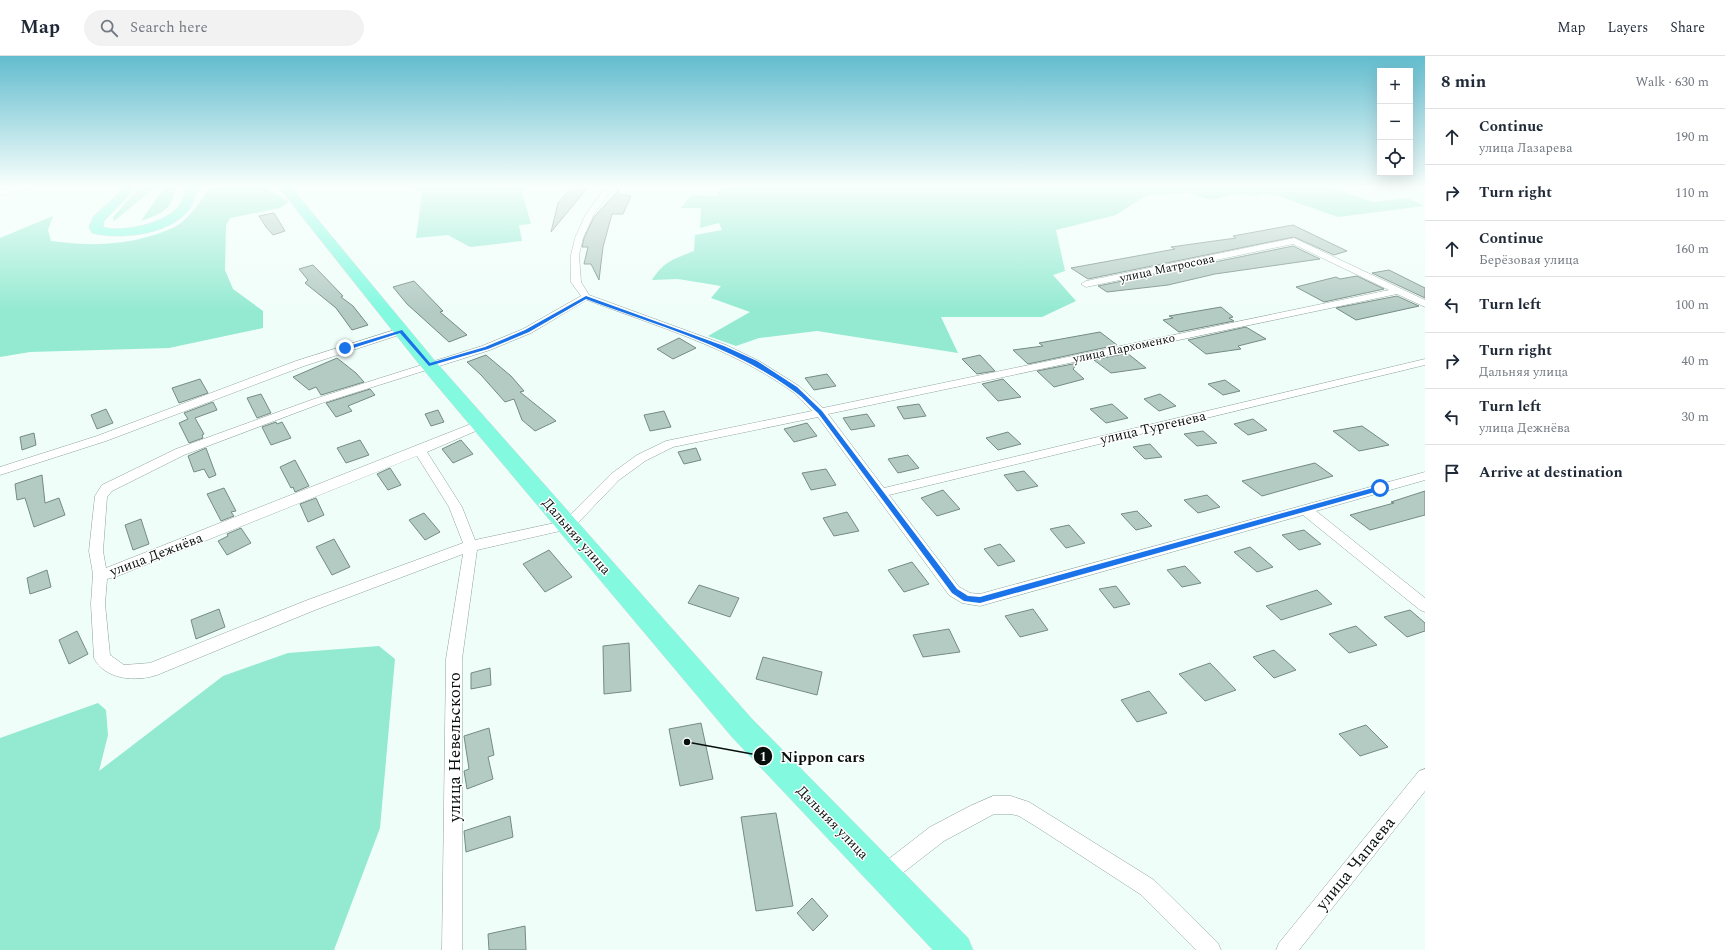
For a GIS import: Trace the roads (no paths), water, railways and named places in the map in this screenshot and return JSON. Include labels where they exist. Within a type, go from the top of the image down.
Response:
[{"type":"main road","points":[[96,228],[97,230],[117,233],[145,228]]},
{"type":"main road","name":"Дальняя улица","points":[[318,228],[429,365],[482,424],[742,728],[956,950]]},
{"type":"street","points":[[584,228],[579,238],[575,255],[576,282],[586,297],[722,347],[755,362],[795,388],[820,412],[954,591],[967,599],[980,600],[1425,476]]},
{"type":"street","name":"улица Матросова","points":[[1086,284],[1294,241],[1398,291]]},
{"type":"street","points":[[1398,291],[1425,304]]},
{"type":"street","name":"улица Пархоменко","points":[[568,525],[615,477],[641,458],[670,444],[1398,291]]},
{"type":"street","name":"улица Дежнёва","points":[[482,424],[110,573],[100,574],[96,551],[100,496],[107,488],[180,452],[318,401],[486,348],[527,331],[586,297]]},
{"type":"street","points":[[0,471],[49,458],[307,361],[402,331]]},
{"type":"street","name":"улица Тургенева","points":[[881,494],[1425,362]]},
{"type":"street","points":[[420,450],[455,506],[471,546]]},
{"type":"street","points":[[1305,509],[1425,606]]},
{"type":"street","points":[[100,574],[98,604],[102,658],[113,668],[126,673],[151,670],[332,596],[471,546],[568,525]]},
{"type":"street","name":"улица Невельского","points":[[452,950],[454,659],[471,546]]},
{"type":"street","name":"улица Чапаева","points":[[1286,950],[1425,777]]},
{"type":"street","points":[[884,875],[937,834],[977,812],[993,806],[1017,806],[1047,822],[1147,887],[1211,950]]},
{"type":"place","name":"Nippon cars","points":[[687,742]]}]
